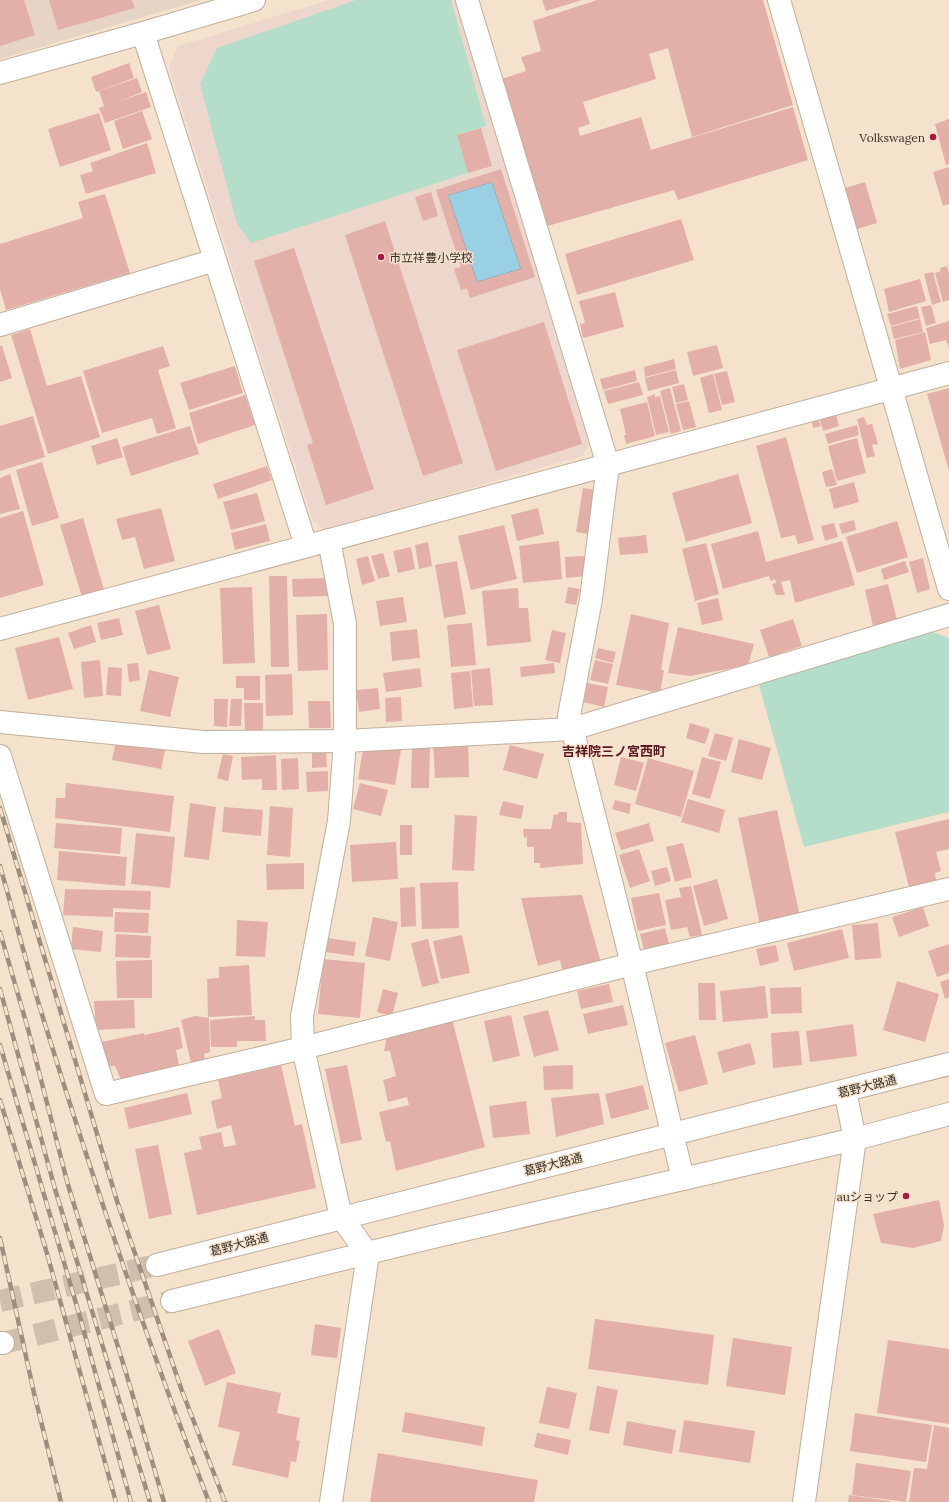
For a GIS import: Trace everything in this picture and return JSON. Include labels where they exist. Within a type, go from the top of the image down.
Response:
[{"type":"street","points":[[0,73],[254,0]]},
{"type":"street","points":[[467,0],[608,465],[591,599],[569,716],[632,964],[683,1179]]},
{"type":"street","points":[[779,0],[949,589]]},
{"type":"street","points":[[143,33],[306,546]]},
{"type":"street","points":[[0,325],[215,260]]},
{"type":"street","points":[[0,629],[949,373]]},
{"type":"street","points":[[329,540],[345,624],[345,741],[339,821],[302,1016],[303,1048],[341,1217],[368,1254],[331,1502]]},
{"type":"street","points":[[0,722],[203,742],[345,741],[572,729],[949,615]]},
{"type":"street","points":[[0,756],[106,1094],[303,1048],[632,964],[949,889]]},
{"type":"street","name":"葛野大路通","points":[[157,1265],[341,1217],[949,1064]]},
{"type":"street","points":[[804,1502],[855,1139],[845,1091]]},
{"type":"street","points":[[172,1301],[855,1139],[949,1114]]},
{"type":"shaded area","points":[[0,0],[201,0],[0,59]]},
{"type":"shaded area","name":"市立祥豊小学校","points":[[329,0],[455,0],[589,445],[582,456],[324,530],[313,521],[169,68],[178,46]]},
{"type":"green space","points":[[356,0],[451,0],[486,126],[457,135],[468,173],[251,243],[237,224],[200,84],[217,48]]},
{"type":"green space","points":[[933,632],[949,638],[949,812],[804,847],[758,681]]},
{"type":"water","points":[[492,182],[521,269],[477,282],[448,195]]},
{"type":"building","points":[[0,0],[24,0],[35,35],[0,46]]},
{"type":"building","points":[[49,0],[132,0],[135,8],[58,30]]},
{"type":"building","points":[[542,0],[582,0],[546,11]]},
{"type":"building","points":[[597,0],[763,0],[793,105],[692,137],[668,48],[649,54],[656,79],[583,102],[590,124],[578,128],[580,136],[641,117],[651,150],[793,107],[808,160],[678,200],[674,190],[544,227],[502,79],[526,71],[521,57],[541,51],[533,21]]},
{"type":"building","points":[[129,63],[134,78],[96,92],[91,77]]},
{"type":"building","points":[[137,78],[142,92],[120,101],[146,92],[151,107],[105,123],[99,108],[104,106],[99,91]]},
{"type":"building","points":[[142,111],[152,139],[123,149],[114,121]]},
{"type":"building","points":[[99,113],[111,150],[60,167],[48,129]]},
{"type":"building","points":[[949,119],[949,164],[946,165],[935,124]]},
{"type":"building","points":[[481,128],[492,166],[468,173],[457,135]]},
{"type":"building","points":[[147,143],[156,173],[86,194],[80,175],[93,171],[90,163]]},
{"type":"building","points":[[949,167],[949,204],[943,206],[933,172]]},
{"type":"building","points":[[501,169],[535,277],[470,298],[467,288],[461,290],[454,269],[461,267],[436,190]],"holes":[[[492,182],[521,269],[477,282],[448,195]]]},
{"type":"building","points":[[865,182],[877,223],[857,229],[845,188]]},
{"type":"building","points":[[431,192],[438,216],[423,221],[415,197]]},
{"type":"building","points":[[105,194],[130,273],[6,310],[0,289],[0,244],[83,218],[78,202]]},
{"type":"building","points":[[681,219],[694,260],[577,295],[565,254]]},
{"type":"building","points":[[385,221],[463,463],[423,476],[345,235]]},
{"type":"building","points":[[294,248],[374,489],[326,505],[307,445],[313,443],[254,261]]},
{"type":"building","points":[[947,266],[949,274],[949,300],[943,302],[935,273],[941,271],[940,268]]},
{"type":"building","points":[[933,272],[941,302],[932,305],[924,274]]},
{"type":"building","points":[[920,279],[926,301],[889,312],[884,289]]},
{"type":"building","points":[[615,292],[624,327],[583,338],[580,324],[585,323],[579,301]]},
{"type":"building","points":[[931,305],[936,323],[926,326],[921,307]]},
{"type":"building","points":[[917,306],[920,318],[891,326],[887,314]]},
{"type":"building","points":[[920,319],[923,332],[894,339],[891,327]]},
{"type":"building","points":[[949,321],[949,349],[946,340],[930,344],[926,328]]},
{"type":"building","points":[[544,322],[582,444],[496,471],[457,350]]},
{"type":"building","points":[[30,329],[47,386],[81,376],[100,437],[48,454],[11,335]]},
{"type":"building","points":[[925,332],[931,360],[900,369],[895,340]]},
{"type":"building","points":[[717,345],[723,368],[693,376],[687,352]]},
{"type":"building","points":[[0,346],[2,346],[12,378],[0,382]]},
{"type":"building","points":[[163,346],[170,366],[158,370],[176,428],[157,434],[152,418],[102,433],[83,371]]},
{"type":"building","points":[[674,359],[676,369],[645,377],[644,367]]},
{"type":"building","points":[[235,366],[243,393],[189,410],[180,383]]},
{"type":"building","points":[[635,370],[637,381],[603,390],[600,379]]},
{"type":"building","points":[[676,370],[679,383],[648,391],[645,378]]},
{"type":"building","points":[[727,371],[735,402],[722,405],[714,374]]},
{"type":"building","points":[[713,374],[722,410],[709,413],[700,378]]},
{"type":"building","points":[[639,382],[643,395],[608,404],[604,391]]},
{"type":"building","points":[[684,384],[688,400],[676,403],[672,387]]},
{"type":"building","points":[[670,388],[681,431],[671,434],[660,391]]},
{"type":"building","points":[[949,388],[949,471],[927,394]]},
{"type":"building","points":[[655,394],[655,397],[660,396],[669,432],[656,435],[647,397]]},
{"type":"building","points":[[245,395],[255,425],[198,444],[189,413]]},
{"type":"building","points":[[689,401],[696,427],[683,430],[676,404]]},
{"type":"building","points":[[647,402],[655,436],[626,444],[624,435],[626,435],[620,409]]},
{"type":"building","points":[[836,415],[839,426],[823,431],[820,420]]},
{"type":"building","points":[[33,416],[45,457],[0,471],[0,426]]},
{"type":"building","points":[[864,417],[867,425],[872,424],[878,444],[872,445],[875,456],[867,458],[857,419]]},
{"type":"building","points":[[819,421],[821,426],[813,428],[812,422]]},
{"type":"building","points":[[857,425],[859,435],[828,444],[825,434]]},
{"type":"building","points":[[190,426],[199,454],[131,476],[122,447]]},
{"type":"building","points":[[786,437],[814,540],[798,544],[795,535],[781,538],[756,446]]},
{"type":"building","points":[[117,438],[123,457],[97,465],[91,446]]},
{"type":"building","points":[[857,438],[866,473],[837,481],[828,446]]},
{"type":"building","points":[[42,462],[59,518],[32,526],[16,470]]},
{"type":"building","points":[[267,466],[272,480],[218,499],[213,484]]},
{"type":"building","points":[[832,469],[837,485],[826,487],[822,472]]},
{"type":"building","points":[[10,474],[20,509],[0,514],[0,478]]},
{"type":"building","points":[[738,474],[752,523],[686,542],[672,493]]},
{"type":"building","points":[[854,482],[859,502],[834,509],[829,489]]},
{"type":"building","points":[[583,488],[596,490],[589,534],[576,532]]},
{"type":"building","points":[[257,493],[265,521],[231,530],[223,502]]},
{"type":"building","points":[[161,508],[175,561],[144,569],[135,537],[122,540],[116,519]]},
{"type":"building","points":[[538,508],[544,534],[517,541],[511,515]]},
{"type":"building","points":[[23,511],[44,585],[0,598],[0,518]]},
{"type":"building","points":[[83,518],[105,593],[83,600],[60,525]]},
{"type":"building","points":[[854,520],[856,530],[842,534],[839,524]]},
{"type":"building","points":[[897,521],[908,557],[857,573],[846,537]]},
{"type":"building","points":[[834,523],[838,537],[825,541],[821,526]]},
{"type":"building","points":[[266,524],[270,541],[235,550],[231,533]]},
{"type":"building","points":[[504,525],[517,579],[471,590],[458,536]]},
{"type":"building","points":[[758,531],[766,562],[842,541],[855,585],[795,603],[790,580],[781,582],[785,595],[776,595],[772,584],[776,583],[775,579],[771,581],[769,576],[723,589],[711,544]]},
{"type":"building","points":[[646,535],[648,553],[620,555],[618,538]]},
{"type":"building","points":[[559,541],[562,579],[523,583],[519,546]]},
{"type":"building","points":[[428,542],[432,566],[419,569],[415,545]]},
{"type":"building","points":[[706,543],[719,594],[695,601],[682,549]]},
{"type":"building","points":[[411,547],[415,569],[398,573],[393,551]]},
{"type":"building","points":[[383,553],[390,576],[378,579],[371,556]]},
{"type":"building","points":[[368,556],[375,581],[362,585],[356,559]]},
{"type":"building","points":[[584,556],[585,576],[566,578],[565,557]]},
{"type":"building","points":[[923,558],[930,589],[917,593],[909,562]]},
{"type":"building","points":[[457,561],[466,614],[444,618],[435,565]]},
{"type":"building","points":[[905,561],[909,572],[884,580],[881,569]]},
{"type":"building","points":[[269,576],[287,576],[289,667],[271,667]]},
{"type":"building","points":[[328,578],[328,596],[293,597],[292,579]]},
{"type":"building","points":[[888,584],[897,620],[873,626],[865,590]]},
{"type":"building","points":[[252,587],[255,663],[223,664],[220,588]]},
{"type":"building","points":[[568,587],[580,589],[576,605],[565,603]]},
{"type":"building","points":[[518,588],[519,608],[528,608],[531,642],[487,646],[482,591]]},
{"type":"building","points":[[403,597],[407,622],[380,626],[376,601]]},
{"type":"building","points":[[718,598],[723,620],[702,625],[697,603]]},
{"type":"building","points":[[159,605],[171,649],[147,655],[135,611]]},
{"type":"building","points":[[327,614],[328,670],[298,671],[296,615]]},
{"type":"building","points":[[631,614],[669,623],[661,669],[664,671],[660,693],[616,685]]},
{"type":"building","points":[[119,618],[123,635],[101,640],[97,623]]},
{"type":"building","points":[[793,619],[802,646],[769,657],[760,630]]},
{"type":"building","points":[[472,623],[476,665],[451,667],[447,625]]},
{"type":"building","points":[[91,625],[96,642],[74,649],[68,633]]},
{"type":"building","points":[[678,627],[754,644],[748,665],[690,676],[668,673]]},
{"type":"building","points":[[417,629],[420,658],[392,661],[390,632]]},
{"type":"building","points":[[552,630],[566,633],[560,663],[545,660]]},
{"type":"building","points":[[59,637],[73,689],[28,700],[15,648]]},
{"type":"building","points":[[598,648],[616,652],[613,663],[595,658]]},
{"type":"building","points":[[100,660],[103,696],[84,698],[81,662]]},
{"type":"building","points":[[595,660],[613,664],[608,684],[590,680]]},
{"type":"building","points":[[138,663],[140,680],[129,682],[127,664]]},
{"type":"building","points":[[554,663],[555,673],[521,677],[520,667]]},
{"type":"building","points":[[108,667],[122,668],[121,696],[106,695]]},
{"type":"building","points":[[420,668],[422,687],[386,692],[383,673]]},
{"type":"building","points":[[490,668],[493,705],[474,706],[471,670]]},
{"type":"building","points":[[149,670],[179,677],[170,717],[140,711]]},
{"type":"building","points":[[470,671],[473,707],[454,709],[451,673]]},
{"type":"building","points":[[292,674],[293,715],[266,716],[265,675]]},
{"type":"building","points":[[236,676],[260,676],[260,700],[244,700],[244,688],[236,688]]},
{"type":"building","points":[[587,683],[608,687],[604,707],[583,702]]},
{"type":"building","points":[[378,688],[380,709],[359,712],[356,690]]},
{"type":"building","points":[[401,697],[402,721],[386,722],[385,698]]},
{"type":"building","points":[[214,699],[228,699],[227,727],[214,726]]},
{"type":"building","points":[[231,699],[242,699],[241,726],[229,726]]},
{"type":"building","points":[[308,701],[330,701],[331,728],[309,728]]},
{"type":"building","points":[[244,703],[263,703],[263,732],[245,732]]},
{"type":"building","points":[[690,723],[710,729],[705,744],[686,738]]},
{"type":"building","points":[[715,733],[733,738],[726,761],[708,756]]},
{"type":"building","points":[[117,737],[166,746],[161,769],[112,760]]},
{"type":"building","points":[[739,739],[771,748],[762,780],[731,772]]},
{"type":"building","points":[[468,742],[469,777],[435,778],[433,743]]},
{"type":"building","points":[[364,744],[401,750],[395,785],[358,779]]},
{"type":"building","points":[[510,745],[544,754],[537,779],[503,770]]},
{"type":"building","points":[[412,746],[430,746],[429,788],[411,788]]},
{"type":"building","points":[[326,751],[327,767],[312,768],[312,752]]},
{"type":"building","points":[[223,754],[233,756],[228,781],[217,778]]},
{"type":"building","points":[[276,755],[277,790],[262,790],[262,779],[242,780],[241,757]]},
{"type":"building","points":[[621,757],[644,763],[636,791],[614,785]]},
{"type":"building","points":[[702,757],[721,762],[710,799],[692,794]]},
{"type":"building","points":[[298,758],[299,789],[282,790],[281,759]]},
{"type":"building","points":[[648,758],[694,771],[681,817],[635,804]]},
{"type":"building","points":[[328,771],[328,791],[307,792],[306,772]]},
{"type":"building","points":[[66,783],[174,796],[170,832],[55,818],[56,798],[65,798]]},
{"type":"building","points":[[360,783],[388,790],[381,816],[353,809]]},
{"type":"building","points":[[688,799],[725,810],[719,833],[681,822]]},
{"type":"building","points":[[615,800],[631,804],[629,814],[612,809]]},
{"type":"building","points":[[503,801],[524,806],[521,819],[499,815]]},
{"type":"building","points":[[190,803],[216,807],[209,860],[184,857]]},
{"type":"building","points":[[270,806],[293,808],[290,857],[267,855]]},
{"type":"building","points":[[224,807],[263,810],[261,836],[222,832]]},
{"type":"building","points":[[777,810],[800,917],[760,925],[738,818]]},
{"type":"building","points":[[559,812],[567,812],[567,822],[581,823],[583,864],[540,868],[540,863],[534,863],[534,847],[527,847],[527,837],[524,838],[523,829],[551,829],[554,814],[558,815]]},
{"type":"building","points":[[455,815],[477,816],[474,871],[452,870]]},
{"type":"building","points":[[949,819],[949,849],[936,852],[941,871],[935,873],[936,880],[909,887],[895,832]]},
{"type":"building","points":[[56,823],[122,828],[120,854],[54,848]]},
{"type":"building","points":[[649,823],[654,841],[621,850],[615,833]]},
{"type":"building","points":[[400,825],[412,825],[412,855],[400,855]]},
{"type":"building","points":[[136,833],[175,837],[170,888],[131,884]]},
{"type":"building","points":[[396,842],[398,879],[352,882],[350,845]]},
{"type":"building","points":[[683,843],[692,877],[675,882],[666,847]]},
{"type":"building","points":[[639,849],[650,881],[630,888],[619,855]]},
{"type":"building","points":[[59,851],[127,857],[125,886],[57,880]]},
{"type":"building","points":[[304,863],[304,889],[267,890],[266,864]]},
{"type":"building","points":[[667,867],[671,881],[655,886],[651,871]]},
{"type":"building","points":[[717,879],[728,919],[704,926],[693,886]]},
{"type":"building","points":[[458,882],[459,928],[422,929],[420,883]]},
{"type":"building","points":[[691,886],[702,935],[690,937],[687,927],[671,930],[665,900],[681,897],[679,888]]},
{"type":"building","points":[[415,887],[416,926],[401,927],[400,888]]},
{"type":"building","points":[[65,889],[151,891],[150,910],[113,908],[113,917],[63,915]]},
{"type":"building","points":[[659,893],[666,925],[638,931],[631,898]]},
{"type":"building","points":[[582,895],[601,963],[563,973],[560,960],[538,966],[521,898]]},
{"type":"building","points":[[923,907],[929,926],[899,937],[892,917]]},
{"type":"building","points":[[115,912],[149,913],[148,933],[114,932]]},
{"type":"building","points":[[373,917],[398,922],[390,961],[365,956]]},
{"type":"building","points":[[237,920],[268,922],[265,957],[236,956]]},
{"type":"building","points":[[878,923],[881,958],[855,960],[852,925]]},
{"type":"building","points":[[73,927],[103,931],[101,952],[71,949]]},
{"type":"building","points":[[665,928],[669,944],[644,949],[640,934]]},
{"type":"building","points":[[842,929],[849,958],[794,971],[787,943]]},
{"type":"building","points":[[116,934],[151,936],[150,958],[115,957]]},
{"type":"building","points":[[462,935],[470,973],[441,979],[433,941]]},
{"type":"building","points":[[327,938],[356,942],[354,956],[325,952]]},
{"type":"building","points":[[428,939],[439,983],[422,987],[411,943]]},
{"type":"building","points":[[949,944],[949,973],[937,977],[928,951]]},
{"type":"building","points":[[776,945],[779,961],[760,966],[756,949]]},
{"type":"building","points":[[323,959],[365,963],[360,1018],[318,1014]]},
{"type":"building","points":[[152,960],[152,998],[117,998],[116,961]]},
{"type":"building","points":[[249,965],[252,1015],[208,1017],[207,979],[219,978],[219,967]]},
{"type":"building","points":[[949,979],[949,997],[945,999],[940,982]]},
{"type":"building","points":[[897,981],[939,994],[925,1042],[883,1030]]},
{"type":"building","points":[[698,983],[715,983],[716,1020],[699,1020]]},
{"type":"building","points":[[609,984],[613,1002],[581,1009],[577,991]]},
{"type":"building","points":[[765,986],[768,1018],[723,1022],[720,991]]},
{"type":"building","points":[[801,987],[802,1013],[771,1014],[770,988]]},
{"type":"building","points":[[383,989],[398,993],[392,1016],[377,1012]]},
{"type":"building","points":[[134,1000],[135,1028],[96,1030],[94,1001]]},
{"type":"building","points":[[623,1005],[628,1025],[588,1034],[583,1014]]},
{"type":"building","points":[[548,1010],[559,1050],[534,1057],[523,1016]]},
{"type":"building","points":[[511,1015],[520,1056],[493,1062],[484,1021]]},
{"type":"building","points":[[195,1016],[209,1018],[210,1052],[204,1054],[205,1060],[191,1063],[181,1020]]},
{"type":"building","points":[[255,1016],[255,1020],[265,1020],[266,1041],[237,1041],[237,1047],[211,1047],[210,1020]]},
{"type":"building","points":[[452,1019],[485,1147],[396,1171],[390,1141],[386,1142],[379,1112],[409,1105],[407,1097],[388,1102],[383,1080],[396,1076],[390,1051],[384,1051],[387,1036]]},
{"type":"building","points":[[853,1024],[857,1056],[810,1062],[806,1031]]},
{"type":"building","points":[[179,1027],[183,1048],[176,1050],[179,1066],[121,1080],[115,1066],[103,1067],[97,1043],[144,1033],[146,1039],[145,1035]]},
{"type":"building","points":[[799,1031],[802,1065],[773,1068],[771,1033]]},
{"type":"building","points":[[695,1035],[708,1084],[679,1092],[665,1043]]},
{"type":"building","points":[[750,1043],[756,1064],[723,1073],[717,1052]]},
{"type":"building","points":[[281,1065],[295,1126],[302,1124],[316,1188],[197,1215],[184,1153],[202,1149],[199,1137],[221,1132],[224,1147],[236,1145],[231,1125],[217,1129],[211,1101],[222,1098],[218,1080]]},
{"type":"building","points":[[347,1065],[362,1140],[341,1144],[325,1069]]},
{"type":"building","points":[[573,1065],[573,1089],[544,1090],[543,1066]]},
{"type":"building","points":[[643,1085],[649,1109],[611,1119],[605,1094]]},
{"type":"building","points":[[187,1093],[192,1114],[129,1129],[124,1108]]},
{"type":"building","points":[[599,1093],[604,1124],[556,1137],[551,1098]]},
{"type":"building","points":[[526,1101],[530,1134],[493,1138],[489,1106]]},
{"type":"building","points":[[158,1145],[172,1214],[149,1219],[135,1149]]},
{"type":"building","points":[[939,1200],[944,1225],[941,1241],[913,1248],[881,1243],[873,1214]]},
{"type":"building","points":[[595,1319],[714,1335],[708,1385],[588,1369]]},
{"type":"building","points":[[315,1324],[341,1328],[337,1358],[311,1355]]},
{"type":"building","points":[[219,1329],[236,1373],[205,1386],[188,1341]]},
{"type":"building","points":[[733,1338],[792,1347],[785,1395],[726,1386]]},
{"type":"building","points":[[888,1340],[949,1349],[949,1424],[877,1413]]},
{"type":"building","points":[[227,1382],[281,1393],[277,1413],[300,1418],[296,1440],[300,1441],[296,1462],[291,1461],[288,1478],[232,1465],[240,1432],[218,1427]]},
{"type":"building","points":[[597,1386],[618,1390],[609,1434],[589,1430]]},
{"type":"building","points":[[547,1387],[577,1393],[569,1429],[539,1423]]},
{"type":"building","points":[[405,1412],[485,1427],[482,1446],[402,1432]]},
{"type":"building","points":[[855,1413],[932,1425],[926,1462],[850,1451]]},
{"type":"building","points":[[684,1420],[755,1431],[750,1463],[679,1452]]},
{"type":"building","points":[[627,1421],[676,1430],[672,1454],[623,1445]]},
{"type":"building","points":[[934,1425],[949,1428],[949,1502],[909,1502],[914,1468],[927,1469]]},
{"type":"building","points":[[537,1433],[571,1440],[568,1455],[534,1447]]},
{"type":"building","points":[[378,1453],[538,1480],[534,1502],[370,1502]]},
{"type":"building","points":[[856,1463],[911,1471],[906,1502],[852,1495]]},
{"type":"building","points":[[849,1495],[890,1501],[890,1502],[848,1502]]},
{"type":"tunnel","points":[[0,1301],[157,1265]]},
{"type":"tunnel","points":[[3,1343],[172,1301]]},
{"type":"railway","points":[[0,808],[117,1201],[182,1391],[225,1502]]},
{"type":"railway","points":[[0,866],[38,1002],[102,1203],[143,1323],[209,1502]]},
{"type":"railway","points":[[0,932],[28,1029],[68,1185],[164,1502]]},
{"type":"railway","points":[[0,989],[55,1189],[150,1502]]},
{"type":"railway","points":[[0,1045],[78,1310],[131,1502]]},
{"type":"railway","points":[[0,1100],[46,1250],[116,1502]]},
{"type":"railway","points":[[0,1238],[34,1393],[61,1502]]},
{"type":"place","name":"Volkswagen","points":[[933,137]]},
{"type":"place","name":"市立祥豊小学校","points":[[381,257]]},
{"type":"place","name":"auショップ","points":[[906,1196]]},
{"type":"district","name":"吉祥院三ノ宮西町","points":[[614,751]]}]
